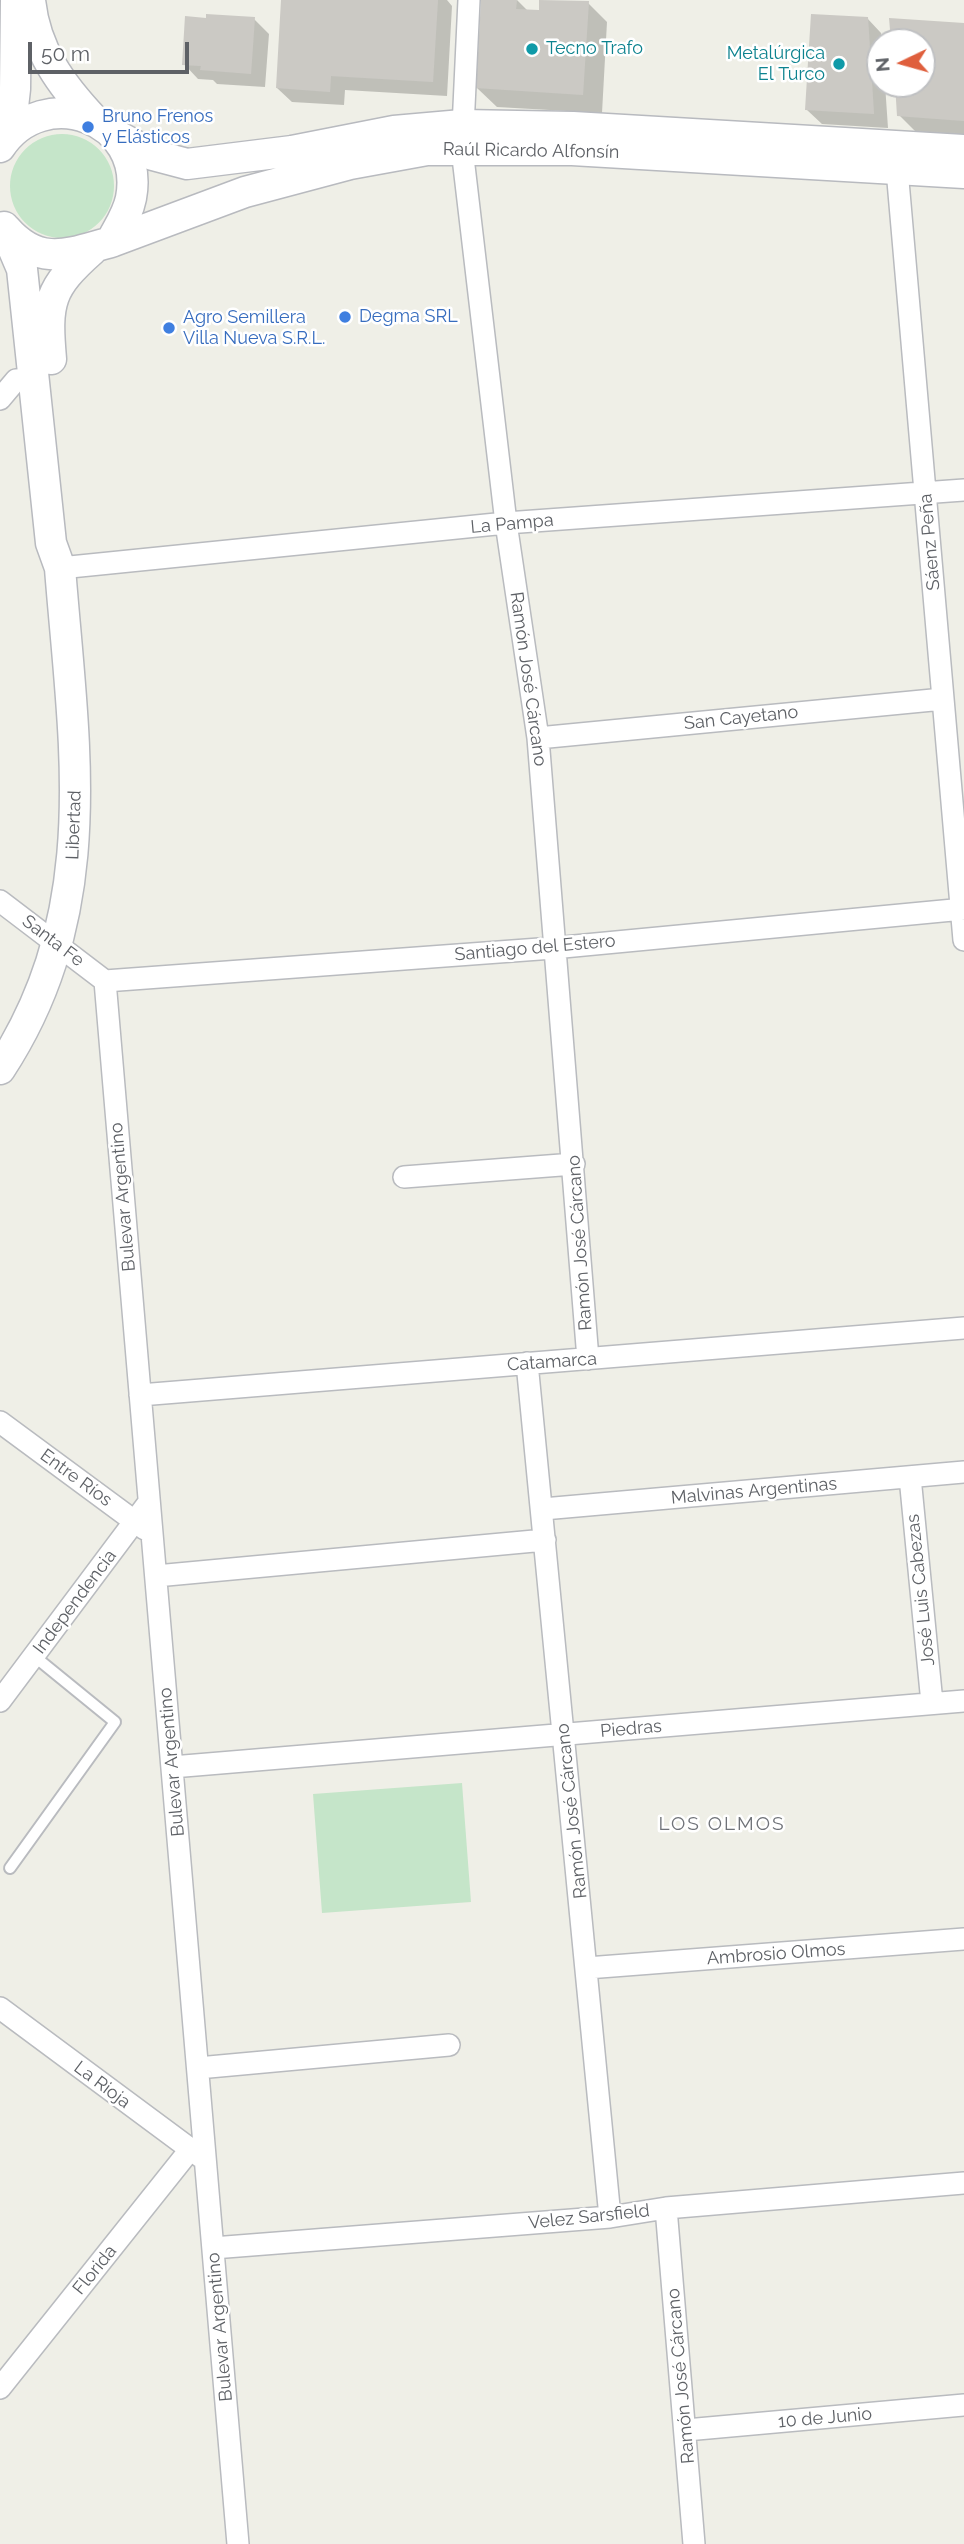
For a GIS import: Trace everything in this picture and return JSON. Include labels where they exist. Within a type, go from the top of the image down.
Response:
[{"type":"main road","points":[[4,140],[15,89],[16,0]]},
{"type":"main road","points":[[1,222],[23,244],[48,254],[73,254],[104,244],[127,211],[132,184],[127,157],[54,73],[33,22],[30,0]]},
{"type":"main road","points":[[4,140],[31,119],[57,112],[83,116],[103,127]]},
{"type":"main road","name":"Raúl Ricardo Alfonsín","points":[[103,127],[153,155],[187,164],[292,151],[394,131],[462,137]]},
{"type":"main road","name":"Raúl Ricardo Alfonsín","points":[[104,244],[213,202],[305,175],[462,137],[573,127],[896,157],[964,173]]},
{"type":"main road","name":"Raúl Ricardo Alfonsín","points":[[896,157],[964,150]]},
{"type":"main road","name":"Libertad","points":[[0,1069],[29,1020],[57,943],[74,866],[76,802],[60,568],[51,543],[16,376],[22,269],[1,222]]},
{"type":"main road","name":"Libertad","points":[[60,568],[66,540],[48,324],[51,301],[61,278],[104,244]]},
{"type":"street","name":"Ramón José Cárcano","points":[[469,0],[462,137],[506,523],[538,738],[588,1359]]},
{"type":"street","name":"Sáenz Peña","points":[[896,157],[964,940]]},
{"type":"street","points":[[0,399],[16,376]]},
{"type":"street","name":"La Pampa","points":[[60,568],[506,523],[964,490]]},
{"type":"street","name":"San Cayetano","points":[[538,738],[943,698]]},
{"type":"street","name":"Santa Fe","points":[[0,901],[105,981]]},
{"type":"street","name":"Santiago del Estero","points":[[105,981],[553,948],[963,909]]},
{"type":"street","name":"Bulevar Argentino","points":[[105,981],[149,1502]]},
{"type":"street","points":[[404,1177],[574,1164]]},
{"type":"street","name":"Catamarca","points":[[140,1395],[964,1328]]},
{"type":"street","name":"Ramón José Cárcano","points":[[527,1363],[610,2217]]},
{"type":"street","name":"Entre Ríos","points":[[0,1422],[144,1528]]},
{"type":"street","name":"Malvinas Argentinas","points":[[543,1509],[964,1472]]},
{"type":"street","name":"José Luis Cabezas","points":[[910,1477],[932,1703]]},
{"type":"street","name":"Independencia","points":[[0,1701],[34,1656],[144,1528],[149,1502]]},
{"type":"street","name":"Bulevar Argentino","points":[[144,1528],[156,1576],[198,2067],[198,2155],[213,2248],[238,2544]]},
{"type":"street","points":[[156,1576],[545,1540]]},
{"type":"street","name":"Piedras","points":[[172,1767],[964,1701]]},
{"type":"street","name":"Ambrosio Olmos","points":[[587,1968],[964,1939]]},
{"type":"street","name":"La Rioja","points":[[0,2008],[198,2155]]},
{"type":"street","points":[[198,2067],[449,2046]]},
{"type":"street","name":"Florida","points":[[0,2388],[198,2155]]},
{"type":"street","name":"Velez Sarsfield","points":[[213,2248],[610,2217],[666,2208],[964,2182]]},
{"type":"street","name":"Ramón José Cárcano","points":[[666,2208],[694,2544]]},
{"type":"street","name":"10 de Junio","points":[[686,2430],[964,2406]]},
{"type":"lane","points":[[9,1868],[115,1722],[34,1656]]},
{"type":"green space","points":[[62,134],[82,138],[99,149],[110,166],[114,186],[110,206],[99,223],[82,234],[62,238],[42,234],[25,223],[14,206],[10,186],[14,166],[25,149],[42,138]]},
{"type":"green space","points":[[462,1783],[471,1902],[322,1913],[313,1794]]},
{"type":"building","points":[[281,0],[438,0],[433,82],[331,76],[330,92],[276,88]]},
{"type":"building","name":"Tecno Trafo","points":[[481,0],[517,0],[516,9],[539,10],[539,0],[589,1],[583,95],[476,88]]},
{"type":"building","points":[[206,14],[255,17],[251,74],[200,70],[201,66],[182,65],[185,16],[206,18]]},
{"type":"building","name":"Metalúrgica El Turco","points":[[811,14],[868,17],[866,98],[873,98],[874,114],[805,110]]},
{"type":"building","points":[[889,18],[964,23],[964,121],[897,116],[896,98],[936,98],[936,28],[890,28]]},
{"type":"place","name":"Tecno Trafo","points":[[532,49]]},
{"type":"place","name":"Metalúrgica El Turco","points":[[839,64]]},
{"type":"place","name":"Bruno Frenos y Elásticos","points":[[88,127]]},
{"type":"place","name":"Degma SRL","points":[[345,317]]},
{"type":"place","name":"Agro Semillera Villa Nueva S.R.L.","points":[[169,328]]},
{"type":"district","name":"LOS OLMOS","points":[[722,1824]]}]
